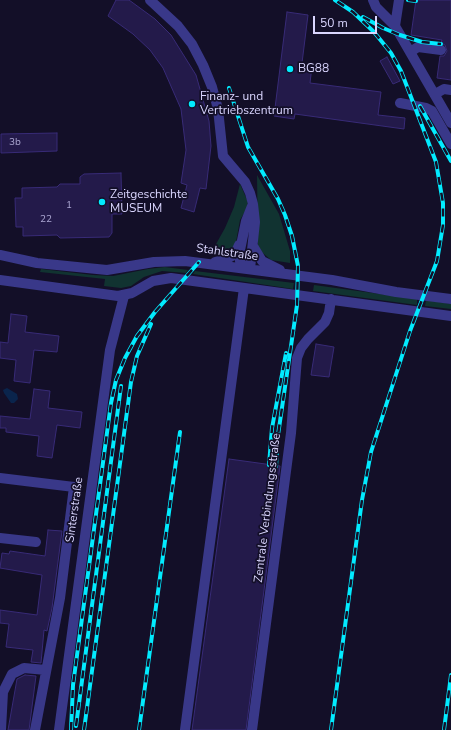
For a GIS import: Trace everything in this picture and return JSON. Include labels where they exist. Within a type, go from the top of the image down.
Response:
[{"type":"street","points":[[150,0],[163,10],[178,26],[192,44],[203,65],[218,109],[223,156],[245,182],[250,193],[255,222],[253,246],[247,269]]},
{"type":"street","points":[[373,0],[376,8],[394,26],[451,122]]},
{"type":"street","points":[[394,26],[399,0]]},
{"type":"street","points":[[410,52],[418,48],[440,50]]},
{"type":"street","points":[[435,94],[444,89],[451,90]]},
{"type":"street","points":[[400,103],[426,108],[432,112],[451,144]]},
{"type":"street","points":[[247,269],[240,261],[241,242],[246,221],[253,204]]},
{"type":"street","points":[[209,264],[227,259],[235,254],[241,242]]},
{"type":"street","points":[[253,246],[262,261],[291,275]]},
{"type":"street","name":"Stahlstraße","points":[[0,255],[37,263],[108,270],[173,260],[291,275],[451,300]]},
{"type":"street","points":[[0,280],[112,296],[124,296],[153,281],[171,278],[451,316]]},
{"type":"street","points":[[185,730],[244,288]]},
{"type":"street","name":"Sinterstraße","points":[[59,730],[110,350],[124,296]]},
{"type":"street","name":"Zentrale Verbindungsstraße","points":[[254,730],[291,433],[297,358],[301,348],[308,339],[325,322],[329,313],[331,299]]},
{"type":"street","points":[[0,478],[74,487],[60,598],[35,730]]},
{"type":"street","points":[[0,538],[36,542]]},
{"type":"street","points":[[1,730],[3,692],[12,674],[24,668],[46,670]]},
{"type":"green space","points":[[257,175],[279,214],[290,251],[290,263],[271,260],[258,249]]},
{"type":"green space","points":[[240,184],[248,202],[247,208],[240,220],[236,242],[233,249],[230,248],[223,253],[211,253],[225,228],[234,207]]},
{"type":"green space","points":[[165,267],[188,270],[186,273],[162,271],[144,277],[131,286],[121,288],[104,286],[105,279],[40,272],[41,269],[113,276]]},
{"type":"green space","points":[[195,271],[294,283],[293,289],[193,274]]},
{"type":"green space","points":[[314,285],[417,299],[417,305],[313,291]]},
{"type":"green space","points":[[426,300],[451,304],[451,309],[425,306]]},
{"type":"water","points":[[7,388],[17,394],[18,399],[14,403],[11,403],[4,393],[3,390]]},
{"type":"building","name":"Finanz- und Vertriebszentrum","points":[[116,0],[129,0],[155,19],[171,35],[196,75],[209,121],[211,146],[206,189],[200,188],[194,212],[181,208],[187,185],[181,183],[186,150],[181,109],[163,68],[150,50],[133,34],[108,16]]},
{"type":"building","points":[[416,0],[451,0],[451,80],[437,78],[440,56],[444,56],[447,51],[445,45],[441,43],[442,40],[411,35]]},
{"type":"building","name":"BG88","points":[[287,12],[308,15],[301,71],[312,66],[310,83],[381,92],[378,115],[405,118],[404,129],[295,114],[294,119],[274,116]]},
{"type":"building","points":[[387,57],[400,81],[393,84],[380,61]]},
{"type":"building","points":[[57,133],[57,151],[1,153],[1,134]]},
{"type":"building","points":[[121,173],[122,214],[112,214],[112,233],[109,237],[60,238],[57,235],[23,236],[23,227],[16,227],[15,198],[22,198],[22,188],[57,187],[60,184],[80,184],[80,177],[84,174]]},
{"type":"building","points":[[11,314],[27,316],[25,332],[59,336],[57,352],[34,350],[30,383],[14,381],[16,360],[0,358],[0,342],[8,343]]},
{"type":"building","points":[[316,344],[334,347],[329,377],[311,375]]},
{"type":"building","points":[[34,389],[50,391],[48,408],[82,412],[80,428],[57,425],[52,458],[37,456],[39,436],[6,432],[6,428],[0,428],[0,416],[30,419]]},
{"type":"building","points":[[229,459],[280,466],[246,730],[192,730]]},
{"type":"building","points":[[48,530],[62,531],[52,608],[47,631],[44,630],[41,663],[31,662],[33,650],[6,647],[9,624],[0,623],[0,610],[37,615],[42,575],[0,568],[2,553],[9,554],[10,551],[45,556]]},
{"type":"building","points":[[25,675],[36,676],[29,730],[8,730],[17,679]]},
{"type":"railway","points":[[331,730],[362,500],[371,452],[410,331],[437,261],[443,225],[443,203],[436,162],[401,71],[391,53],[374,32],[353,12],[335,0]]},
{"type":"railway","points":[[408,0],[416,1]]},
{"type":"railway","points":[[363,17],[400,35],[422,42],[441,44]]},
{"type":"railway","points":[[229,88],[248,147],[278,199],[285,215],[292,236],[298,266],[297,305],[278,435],[276,466]]},
{"type":"railway","points":[[420,106],[451,161]]},
{"type":"railway","points":[[71,730],[73,685],[111,403],[116,380],[125,358],[137,336],[155,312],[199,262]]},
{"type":"railway","points":[[84,730],[131,382],[137,356],[151,324]]},
{"type":"railway","points":[[269,465],[272,428],[286,353]]},
{"type":"railway","points":[[76,726],[121,386]]},
{"type":"railway","points":[[139,730],[180,432]]},
{"type":"railway","points":[[444,730],[451,675]]},
{"type":"place","name":"BG88","points":[[290,69]]},
{"type":"place","name":"Finanz- und Vertriebszentrum","points":[[192,104]]},
{"type":"place","name":"Zeitgeschichte MUSEUM","points":[[102,202]]}]
